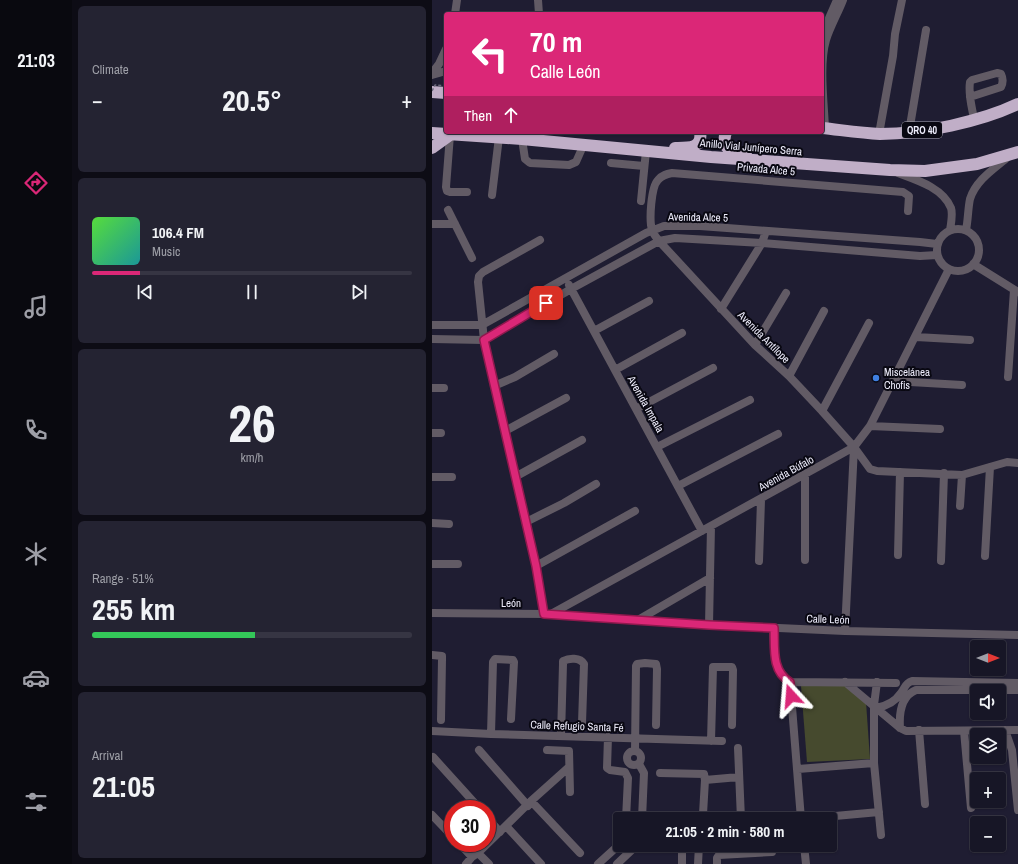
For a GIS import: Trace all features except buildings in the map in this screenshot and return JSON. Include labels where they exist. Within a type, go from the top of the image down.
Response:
[{"type":"highway","points":[[432,91],[444,93]]},
{"type":"highway","name":"QRO 40","points":[[824,128],[879,134],[909,132],[931,129],[974,119],[1018,104]]},
{"type":"highway","name":"Anillo Vial Junípero Serra","points":[[432,133],[444,134]]},
{"type":"highway","points":[[432,148],[450,134]]},
{"type":"highway","name":"Anillo Vial Junípero Serra","points":[[450,134],[584,144],[646,151],[798,164],[890,170],[925,171],[959,167],[977,164],[1015,153]]},
{"type":"highway","points":[[604,146],[686,148],[700,142],[700,134]]},
{"type":"highway","points":[[725,134],[725,144],[732,151],[798,164]]},
{"type":"street","points":[[455,12],[457,0]]},
{"type":"street","points":[[538,0],[539,12]]},
{"type":"street","points":[[824,29],[837,0]]},
{"type":"street","points":[[824,52],[826,40],[843,0]]},
{"type":"street","points":[[879,134],[902,0]]},
{"type":"street","points":[[909,132],[926,30]]},
{"type":"street","points":[[432,74],[444,55]]},
{"type":"street","points":[[432,74],[444,71]]},
{"type":"street","points":[[970,98],[974,119]]},
{"type":"street","points":[[450,134],[446,187],[447,191],[467,192]]},
{"type":"street","points":[[492,195],[499,137]]},
{"type":"street","points":[[522,139],[525,159],[530,163],[569,165],[576,162],[584,144]]},
{"type":"street","points":[[641,201],[646,151]]},
{"type":"street","points":[[966,230],[970,199],[975,188],[988,173],[1015,153]]},
{"type":"street","points":[[611,163],[644,166]]},
{"type":"street","points":[[890,170],[935,189],[944,197],[951,209],[950,230]]},
{"type":"street","name":"Privada Alce 5","points":[[652,230],[651,201],[654,186],[664,175],[672,172],[903,192],[907,193],[908,196],[908,211]]},
{"type":"street","points":[[448,210],[472,258]]},
{"type":"street","points":[[432,224],[455,224]]},
{"type":"street","name":"Avenida Alce 5","points":[[482,325],[652,230],[664,226],[700,226],[766,230],[937,244]]},
{"type":"street","name":"Avenida Antílope","points":[[652,230],[659,241],[721,309],[822,411],[854,447],[870,469],[877,471],[962,475]]},
{"type":"street","points":[[721,309],[762,243],[766,230]]},
{"type":"street","points":[[950,230],[966,230],[973,235],[977,242],[979,250],[977,258],[973,264],[966,269],[958,271],[949,269],[944,266],[937,255],[937,244],[945,233],[950,230]]},
{"type":"street","name":"Avenida Alce 5","points":[[484,340],[571,289],[659,241],[675,238],[762,243],[904,255],[937,255]]},
{"type":"street","points":[[540,240],[483,272],[478,282],[484,340],[547,614]]},
{"type":"street","points":[[973,264],[1016,291],[1008,377]]},
{"type":"street","name":"Avenida Búfalo","points":[[547,614],[761,500],[854,447],[870,426],[949,269]]},
{"type":"street","name":"Avenida Impala","points":[[566,278],[702,531]]},
{"type":"street","points":[[755,345],[786,293]]},
{"type":"street","points":[[594,331],[649,301]]},
{"type":"street","points":[[788,376],[824,311]]},
{"type":"street","points":[[822,411],[869,323]]},
{"type":"street","points":[[432,325],[482,325]]},
{"type":"street","points":[[615,370],[682,333]]},
{"type":"street","points":[[916,337],[970,340]]},
{"type":"street","points":[[432,339],[484,340]]},
{"type":"street","points":[[494,386],[554,354]]},
{"type":"street","points":[[636,409],[713,368]]},
{"type":"street","points":[[893,381],[962,384]]},
{"type":"street","points":[[432,388],[444,388]]},
{"type":"street","points":[[505,431],[566,398]]},
{"type":"street","points":[[657,447],[750,400]]},
{"type":"street","points":[[870,426],[940,429]]},
{"type":"street","points":[[678,486],[778,434]]},
{"type":"street","points":[[515,477],[582,440]]},
{"type":"street","points":[[845,631],[854,447]]},
{"type":"street","points":[[960,506],[962,475],[1007,462],[1018,463]]},
{"type":"street","points":[[985,556],[990,467]]},
{"type":"street","points":[[898,555],[900,472]]},
{"type":"street","points":[[941,561],[944,473]]},
{"type":"street","points":[[805,475],[805,560]]},
{"type":"street","points":[[432,477],[452,477]]},
{"type":"street","points":[[526,522],[564,503],[596,484]]},
{"type":"street","points":[[759,561],[761,500]]},
{"type":"street","points":[[536,566],[635,511]]},
{"type":"street","points":[[432,524],[449,524]]},
{"type":"street","points":[[709,625],[711,526]]},
{"type":"street","points":[[432,564],[458,564]]},
{"type":"street","points":[[637,620],[710,578]]},
{"type":"street","name":"León","points":[[432,613],[547,614],[637,620]]},
{"type":"street","name":"Calle León","points":[[637,620],[845,631],[1018,635]]},
{"type":"street","points":[[774,628],[776,664],[780,673],[790,682],[896,683]]},
{"type":"street","points":[[432,655],[442,656],[441,720]]},
{"type":"street","points":[[491,734],[493,662],[495,659],[509,658],[514,662],[511,718]]},
{"type":"street","points":[[561,736],[563,661],[566,659],[579,660],[584,664],[582,723]]},
{"type":"street","points":[[642,812],[644,774],[638,764],[633,765],[628,760],[630,752],[635,751],[637,664],[656,664],[656,725]]},
{"type":"street","points":[[711,741],[713,667],[732,667],[733,670],[732,725]]},
{"type":"street","points":[[790,682],[801,812]]},
{"type":"street","points":[[845,682],[900,728],[906,731],[970,731]]},
{"type":"street","points":[[877,682],[874,763],[880,835]]},
{"type":"street","points":[[875,706],[892,703],[905,694],[919,689],[953,685],[1018,683]]},
{"type":"street","points":[[953,685],[1018,690]]},
{"type":"street","points":[[900,728],[901,709],[905,694]]},
{"type":"street","points":[[919,730],[925,804]]},
{"type":"street","points":[[1006,730],[1018,730]]},
{"type":"street","name":"Calle Refugio Santa Fé","points":[[432,731],[722,741]]},
{"type":"street","points":[[964,731],[970,797]]},
{"type":"street","points":[[1006,732],[1010,741],[1013,755],[1018,810]]},
{"type":"street","points":[[608,737],[607,768],[625,772],[628,778],[626,812]]},
{"type":"street","points":[[738,748],[741,812]]},
{"type":"street","points":[[479,750],[580,853]]},
{"type":"street","points":[[547,750],[570,751],[570,792]]},
{"type":"street","points":[[433,757],[472,800]]},
{"type":"street","points":[[798,769],[874,763]]},
{"type":"street","points":[[466,864],[569,767]]},
{"type":"street","points":[[660,773],[702,774],[705,776],[704,812]]},
{"type":"street","points":[[705,780],[739,777]]},
{"type":"street","points":[[837,816],[878,812]]},
{"type":"street","points":[[432,815],[444,828]]},
{"type":"street","points":[[496,824],[541,864]]},
{"type":"street","points":[[598,864],[613,850]]},
{"type":"street","points":[[471,852],[489,864]]},
{"type":"street","points":[[617,864],[630,852]]},
{"type":"street","points":[[682,852],[682,864]]},
{"type":"street","points":[[698,864],[699,852]]},
{"type":"street","points":[[717,864],[717,858],[719,855],[730,852]]},
{"type":"street","points":[[805,852],[806,864]]},
{"type":"path","points":[[432,91],[435,85],[444,86]]},
{"type":"green space","points":[[843,684],[866,702],[870,759],[807,762],[801,686]]},
{"type":"place","name":"Miscelánea Chofis","points":[[876,378]]},
{"type":"route","points":[[546,303],[484,340],[536,566],[544,614],[774,628],[776,664],[780,673],[790,682],[791,696]]}]
